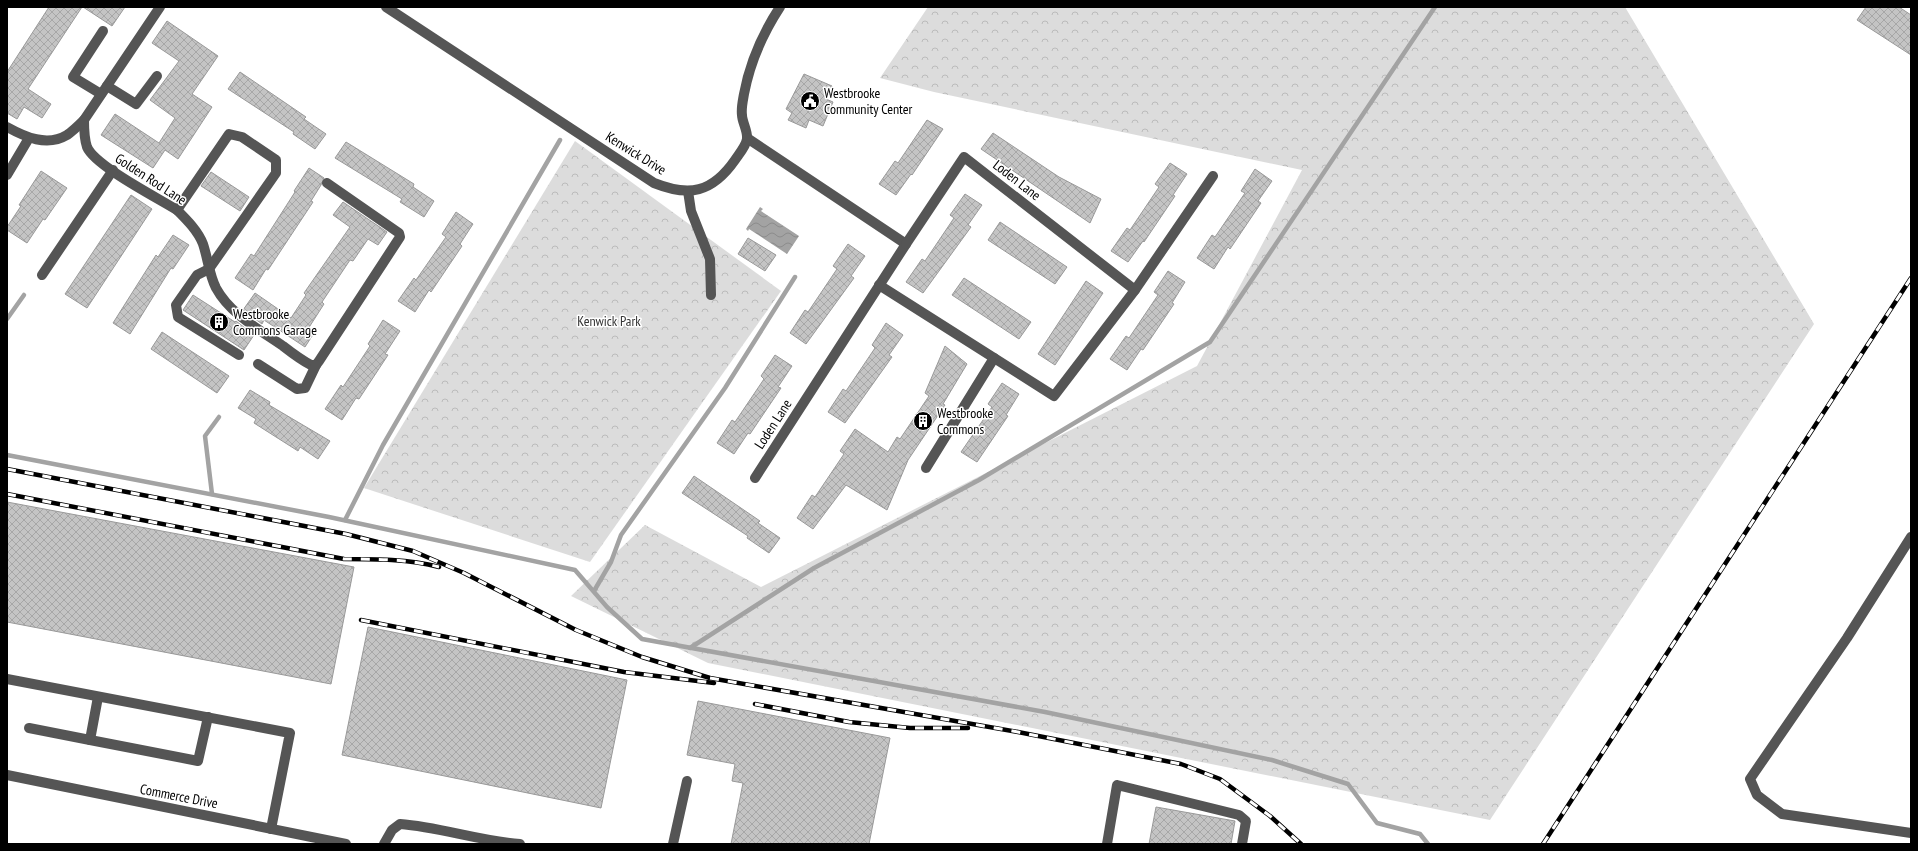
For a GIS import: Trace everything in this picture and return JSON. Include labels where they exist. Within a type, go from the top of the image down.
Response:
[{"type":"street","points":[[7,127],[29,138],[39,140],[58,138],[67,135],[84,120],[160,7]]},
{"type":"street","name":"Kenwick Drive","points":[[386,7],[654,183],[669,189],[688,191],[697,190],[711,184],[723,175],[742,149],[747,138]]},
{"type":"street","points":[[780,7],[760,42],[750,69],[744,94],[742,115],[747,138],[906,244]]},
{"type":"street","points":[[102,31],[73,76],[136,104],[158,76]]},
{"type":"street","name":"Golden Rod Lane","points":[[84,120],[84,135],[87,148],[96,159],[177,210],[197,234],[202,243],[216,288],[222,296],[246,320],[307,363],[316,364]]},
{"type":"street","points":[[177,210],[229,134],[242,137],[276,160],[276,173],[209,269],[197,275],[176,306],[178,317],[239,355]]},
{"type":"street","points":[[7,175],[29,138]]},
{"type":"street","name":"Loden Lane","points":[[755,478],[879,285],[964,157],[1135,290]]},
{"type":"street","points":[[42,275],[113,170]]},
{"type":"street","points":[[879,285],[1054,396],[1135,290],[1213,176]]},
{"type":"street","points":[[258,364],[297,389],[305,388],[316,364],[400,237],[399,233],[327,183]]},
{"type":"street","points":[[688,191],[691,211],[710,259],[711,295]]},
{"type":"street","points":[[926,468],[994,358]]},
{"type":"street","points":[[1911,537],[1847,638],[1750,779],[1757,795],[1782,814],[1911,833]]},
{"type":"street","points":[[7,679],[290,733],[272,829]]},
{"type":"street","points":[[90,740],[98,697]]},
{"type":"street","points":[[29,728],[198,761],[208,717]]},
{"type":"street","name":"Commerce Drive","points":[[7,775],[346,844]]},
{"type":"street","points":[[673,844],[687,781]]},
{"type":"street","points":[[1107,844],[1117,785],[1239,815],[1246,821],[1242,844]]},
{"type":"street","points":[[384,844],[392,830],[400,824],[417,825],[478,838],[520,844]]},
{"type":"green space","points":[[928,7],[1625,7],[1814,324],[1490,820],[708,663],[571,596],[645,525],[761,587],[1197,366],[1302,170],[934,92],[880,78]]},
{"type":"green space","name":"Kenwick Park","points":[[575,141],[781,291],[590,562],[364,488]]},
{"type":"water","points":[[760,207],[763,209],[761,211],[799,236],[787,254],[749,229],[748,231],[746,229]]},
{"type":"building","points":[[49,7],[82,7],[28,89],[51,104],[42,118],[24,107],[17,119],[7,113],[7,72]]},
{"type":"building","points":[[83,7],[125,7],[112,26]]},
{"type":"building","points":[[1866,7],[1899,7],[1911,15],[1911,55],[1857,20]]},
{"type":"building","points":[[167,21],[218,56],[192,94],[212,107],[178,159],[165,150],[153,168],[101,135],[115,114],[159,143],[175,118],[150,100],[179,61],[152,43]]},
{"type":"building","points":[[240,72],[306,117],[304,119],[326,134],[315,149],[293,134],[294,132],[228,89]]},
{"type":"building","name":"Westbrooke Community Center","points":[[804,74],[832,86],[826,99],[833,102],[823,126],[809,120],[806,128],[788,120],[792,113],[786,109]]},
{"type":"building","points":[[927,120],[943,129],[912,175],[911,174],[896,195],[879,184],[895,161],[898,163]]},
{"type":"building","points":[[993,133],[1059,177],[1101,199],[1090,223],[981,149]]},
{"type":"building","points":[[346,142],[414,184],[413,187],[434,201],[424,217],[400,202],[402,199],[335,158]]},
{"type":"building","points":[[1170,163],[1187,174],[1173,195],[1175,196],[1144,242],[1143,241],[1128,262],[1111,251],[1127,228],[1130,230],[1159,187],[1155,184]]},
{"type":"building","points":[[309,168],[324,178],[321,185],[311,201],[313,202],[253,290],[235,278],[251,254],[254,256]]},
{"type":"building","points":[[1255,169],[1272,181],[1258,201],[1261,203],[1230,249],[1228,247],[1214,269],[1197,258],[1212,235],[1215,237],[1245,193],[1241,191]]},
{"type":"building","points":[[41,171],[67,188],[27,243],[7,230],[7,227]]},
{"type":"building","points":[[211,172],[249,197],[240,211],[201,186]]},
{"type":"building","points":[[965,194],[982,205],[968,225],[971,227],[923,293],[906,282],[922,259],[925,261],[954,218],[950,215]]},
{"type":"building","points":[[131,195],[152,209],[87,308],[65,294]]},
{"type":"building","points":[[343,202],[387,232],[378,245],[368,239],[353,261],[350,260],[322,302],[324,304],[308,329],[314,333],[305,347],[264,320],[262,324],[243,310],[255,293],[291,318],[306,295],[304,293],[350,227],[333,215]]},
{"type":"building","points":[[456,212],[473,224],[460,244],[462,246],[431,292],[429,290],[415,312],[398,301],[414,278],[416,280],[446,237],[442,234]]},
{"type":"building","points":[[1000,222],[1067,267],[1055,284],[988,240]]},
{"type":"building","points":[[173,235],[189,245],[173,269],[171,268],[130,334],[113,323],[156,255],[158,257]]},
{"type":"building","points":[[748,238],[776,255],[765,271],[738,254]]},
{"type":"building","points":[[848,244],[865,256],[851,276],[854,278],[806,344],[790,333],[805,310],[808,312],[837,269],[833,266]]},
{"type":"building","points":[[1168,271],[1185,282],[1172,303],[1174,304],[1143,350],[1141,349],[1127,370],[1110,359],[1126,336],[1129,338],[1158,295],[1154,292]]},
{"type":"building","points":[[964,278],[1031,322],[1019,339],[952,295]]},
{"type":"building","points":[[1086,281],[1103,293],[1055,365],[1038,354]]},
{"type":"building","name":"Westbrooke Commons Garage","points":[[193,295],[235,322],[236,321],[254,335],[244,350],[183,310]]},
{"type":"building","points":[[383,320],[400,331],[385,354],[388,355],[359,399],[356,398],[342,420],[325,409],[341,385],[343,387],[370,346],[368,344]]},
{"type":"building","points":[[886,323],[903,335],[889,355],[892,357],[845,423],[828,412],[843,389],[846,391],[875,348],[872,345]]},
{"type":"building","points":[[162,332],[229,376],[217,393],[151,349]]},
{"type":"building","points":[[945,346],[967,364],[943,404],[945,405],[908,460],[887,510],[846,485],[813,529],[797,518],[812,495],[815,497],[844,454],[840,451],[855,429],[888,452],[897,437],[900,439],[929,396],[925,393]]},
{"type":"building","points":[[775,355],[792,366],[778,387],[781,388],[750,434],[748,433],[734,454],[717,443],[732,420],[735,422],[764,379],[761,376]]},
{"type":"building","name":"Westbrooke Commons","points":[[1002,383],[1019,394],[1006,415],[1008,416],[977,462],[961,452],[992,407],[988,404]]},
{"type":"building","points":[[250,390],[270,402],[269,405],[330,441],[318,459],[300,447],[298,451],[254,423],[256,419],[238,408]]},
{"type":"building","points":[[694,476],[760,521],[758,523],[780,538],[769,553],[747,538],[748,536],[682,493]]},
{"type":"building","points":[[7,502],[354,567],[331,684],[7,622]]},
{"type":"building","points":[[368,627],[627,680],[601,808],[342,755]]},
{"type":"building","points":[[698,701],[890,738],[869,844],[731,844],[743,783],[732,781],[735,764],[687,755]]},
{"type":"building","points":[[1156,807],[1235,821],[1231,844],[1149,844]]},
{"type":"waterway","points":[[690,648],[814,568],[979,480],[1210,342],[1435,7]]},
{"type":"waterway","points":[[345,520],[383,445],[560,140]]},
{"type":"waterway","points":[[594,591],[611,562],[621,535],[725,388],[795,277]]},
{"type":"waterway","points":[[7,319],[24,295]]},
{"type":"waterway","points":[[212,494],[205,436],[219,417]]},
{"type":"waterway","points":[[7,455],[329,517],[575,570],[607,607],[642,639],[1045,712],[1272,760],[1348,784],[1377,823],[1420,834],[1428,844]]},
{"type":"railway","points":[[1543,844],[1911,278]]},
{"type":"railway","points":[[7,469],[346,534],[413,551],[464,573],[576,630],[642,657],[710,678],[1018,732],[1181,764],[1220,779],[1270,816],[1301,844]]},
{"type":"railway","points":[[7,494],[344,559],[404,561],[439,567]]},
{"type":"railway","points":[[361,620],[624,672],[714,683]]},
{"type":"railway","points":[[755,704],[849,722],[910,728],[968,728]]},
{"type":"place","name":"Westbrooke Community Center","points":[[810,101]]},
{"type":"place","name":"Westbrooke Commons Garage","points":[[219,322]]},
{"type":"place","name":"Westbrooke Commons","points":[[923,421]]}]
